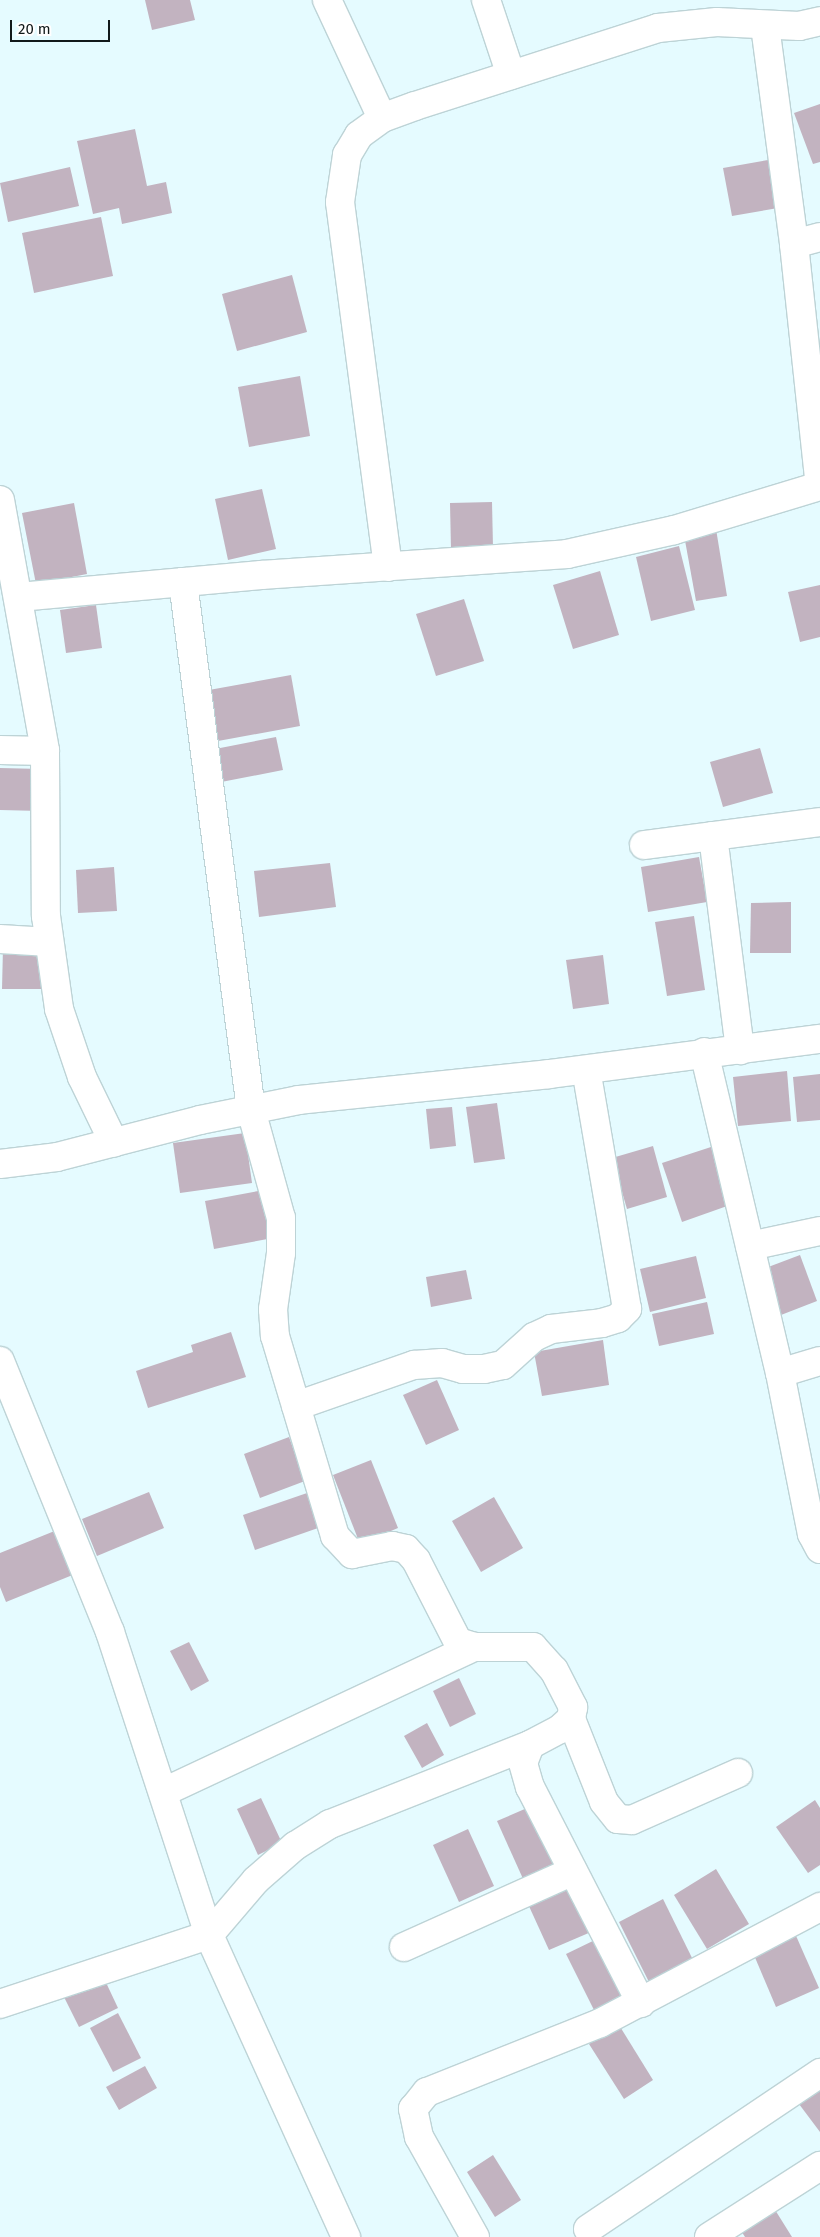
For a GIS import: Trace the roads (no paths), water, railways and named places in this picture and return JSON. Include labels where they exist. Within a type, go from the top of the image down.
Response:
[{"type":"street","points":[[327,0],[382,118]]},
{"type":"street","points":[[486,0],[511,75]]},
{"type":"street","points":[[388,567],[340,202],[347,155],[359,135],[382,118],[668,26],[717,22],[765,26],[799,26],[820,21]]},
{"type":"street","points":[[19,597],[183,582],[567,554],[674,530],[820,486],[807,240],[765,26]]},
{"type":"street","points":[[0,500],[19,597],[45,751],[49,942],[59,1009],[82,1077],[114,1143]]},
{"type":"street","points":[[183,582],[251,1110],[281,1218],[281,1253],[273,1309],[275,1336],[335,1536],[341,1545],[352,1554],[392,1546],[406,1550],[416,1560],[452,1634],[458,1642],[474,1646],[533,1647],[554,1670],[573,1707],[571,1719],[604,1802],[618,1819],[632,1820],[738,1773]]},
{"type":"street","points":[[0,750],[45,751]]},
{"type":"street","points":[[644,845],[820,822]]},
{"type":"street","points":[[713,836],[740,1050]]},
{"type":"street","points":[[0,939],[49,942]]},
{"type":"street","points":[[0,1164],[58,1157],[299,1100],[586,1070],[704,1052],[740,1050],[820,1039]]},
{"type":"street","points":[[704,1052],[780,1373],[812,1534],[820,1549]]},
{"type":"street","points":[[296,1406],[414,1365],[442,1363],[470,1369],[503,1365],[534,1337],[551,1329],[602,1323],[618,1318],[627,1309],[586,1070]]},
{"type":"street","points":[[750,1246],[820,1231]]},
{"type":"street","points":[[0,1361],[110,1632],[164,1792],[209,1935],[346,2237]]},
{"type":"street","points":[[780,1373],[820,1361]]},
{"type":"street","points":[[164,1792],[474,1646]]},
{"type":"street","points":[[0,2004],[209,1935],[256,1880],[295,1846],[330,1824],[530,1745],[560,1729],[571,1719]]},
{"type":"street","points":[[530,1745],[523,1763],[530,1787],[641,2003]]},
{"type":"street","points":[[404,1947],[572,1871]]},
{"type":"street","points":[[475,2237],[418,2137],[413,2109],[427,2092],[449,2081],[564,2038],[641,2003],[820,1907]]},
{"type":"street","points":[[588,2229],[820,2074]]},
{"type":"street","points":[[709,2237],[820,2166]]}]
